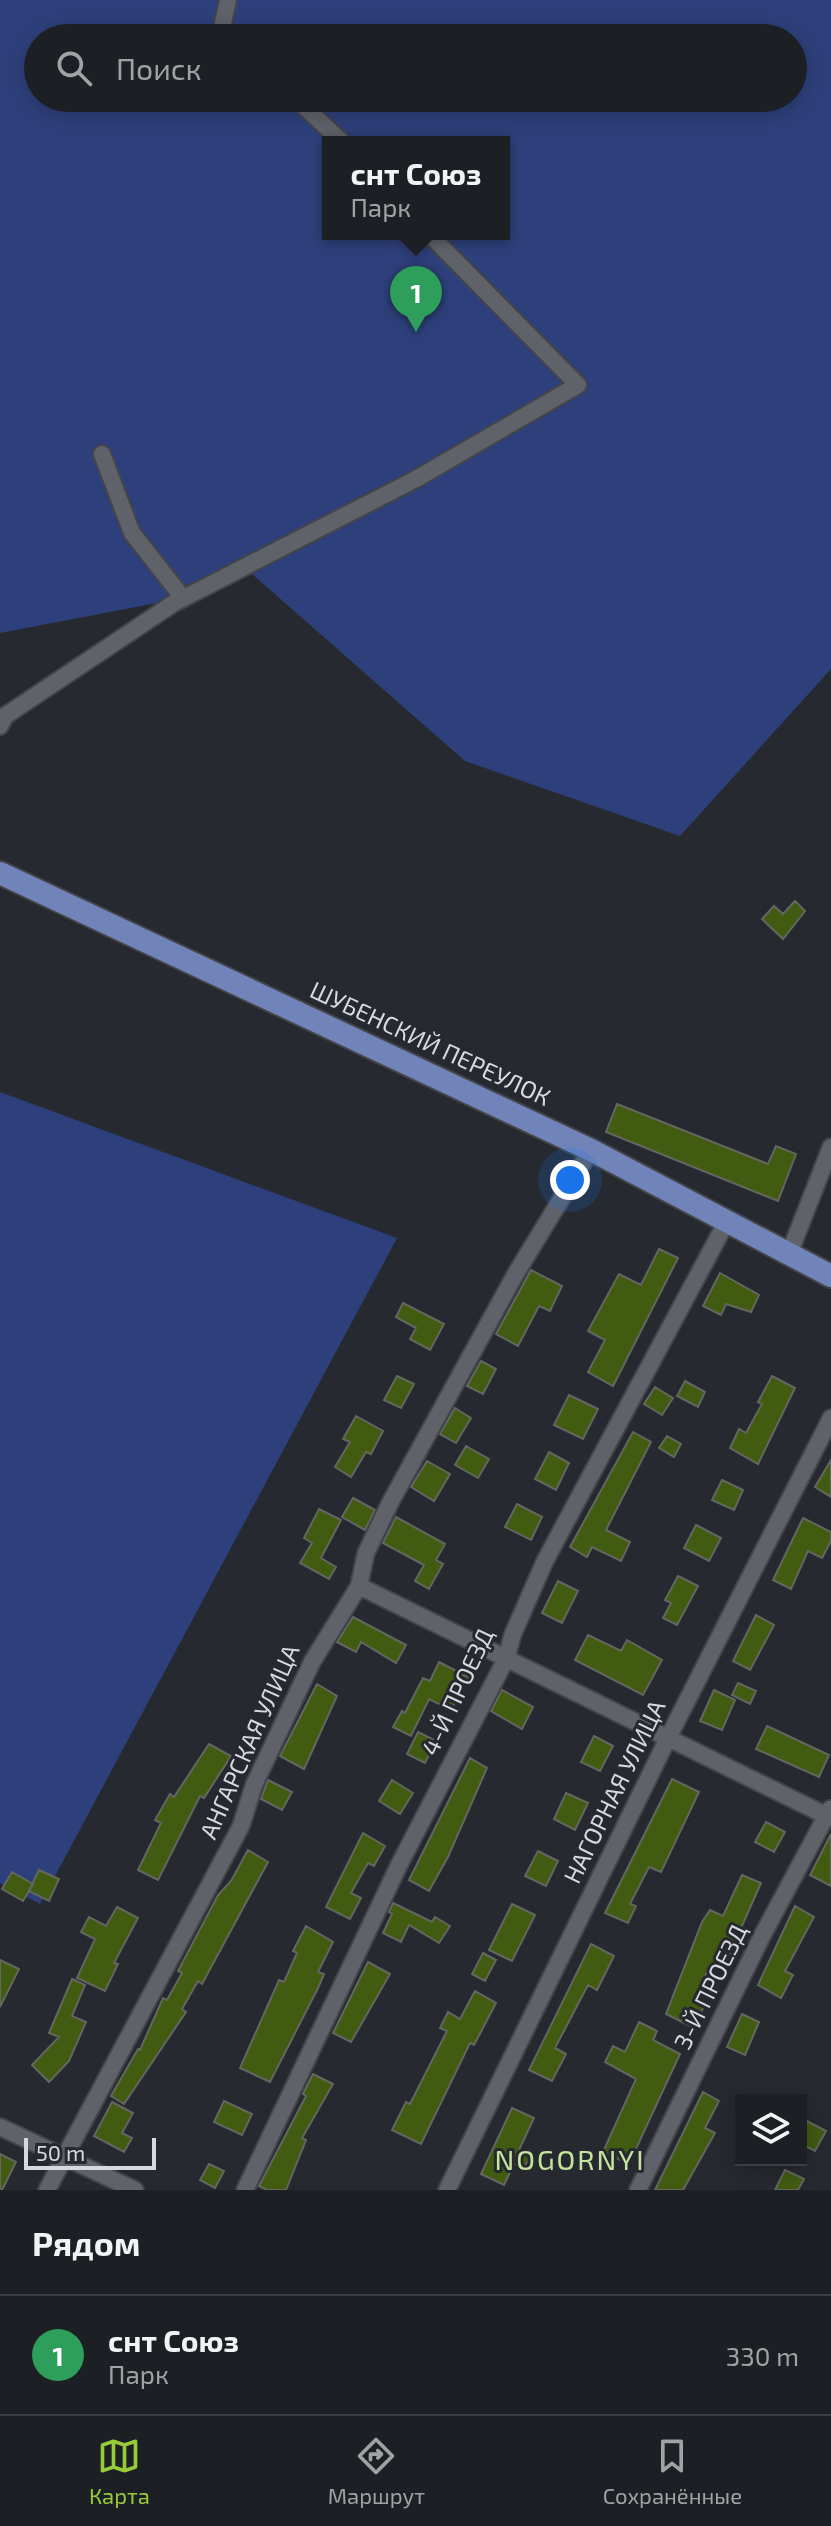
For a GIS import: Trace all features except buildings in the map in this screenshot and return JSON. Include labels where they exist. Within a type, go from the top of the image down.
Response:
[{"type":"main road","name":"ШУБЕНСКИЙ ПЕРЕУЛОК","points":[[0,873],[591,1150],[831,1276]]},
{"type":"street","points":[[223,24],[228,0]]},
{"type":"street","points":[[310,112],[336,136]]},
{"type":"street","points":[[0,726],[5,716],[183,598],[416,479],[578,385],[435,240]]},
{"type":"street","points":[[102,454],[132,533],[183,598]]},
{"type":"street","points":[[789,1254],[831,1147]]},
{"type":"street","name":"АНГАРСКАЯ УЛИЦА","points":[[47,2190],[241,1826],[267,1754],[320,1646],[359,1586],[366,1553],[390,1503],[515,1275],[591,1150]]},
{"type":"street","name":"4-Й ПРОЕЗД","points":[[245,2190],[400,1863],[506,1659],[513,1634],[545,1561],[727,1221]]},
{"type":"street","name":"НАГОРНАЯ УЛИЦА","points":[[447,2190],[669,1736],[831,1418]]},
{"type":"street","points":[[359,1586],[830,1814]]},
{"type":"street","name":"3-Й ПРОЕЗД","points":[[638,2190],[762,1936],[830,1814]]},
{"type":"street","points":[[0,2127],[135,2190]]},
{"type":"shaded area","points":[[0,0],[831,0],[831,669],[680,836],[465,761],[244,567],[183,598],[0,633]]},
{"type":"shaded area","points":[[0,1092],[397,1238],[40,1904],[0,1883]]},
{"type":"place","name":"снт Союз","points":[[416,332]]},
{"type":"district","name":"NOGORNYI","points":[[570,2160]]}]
